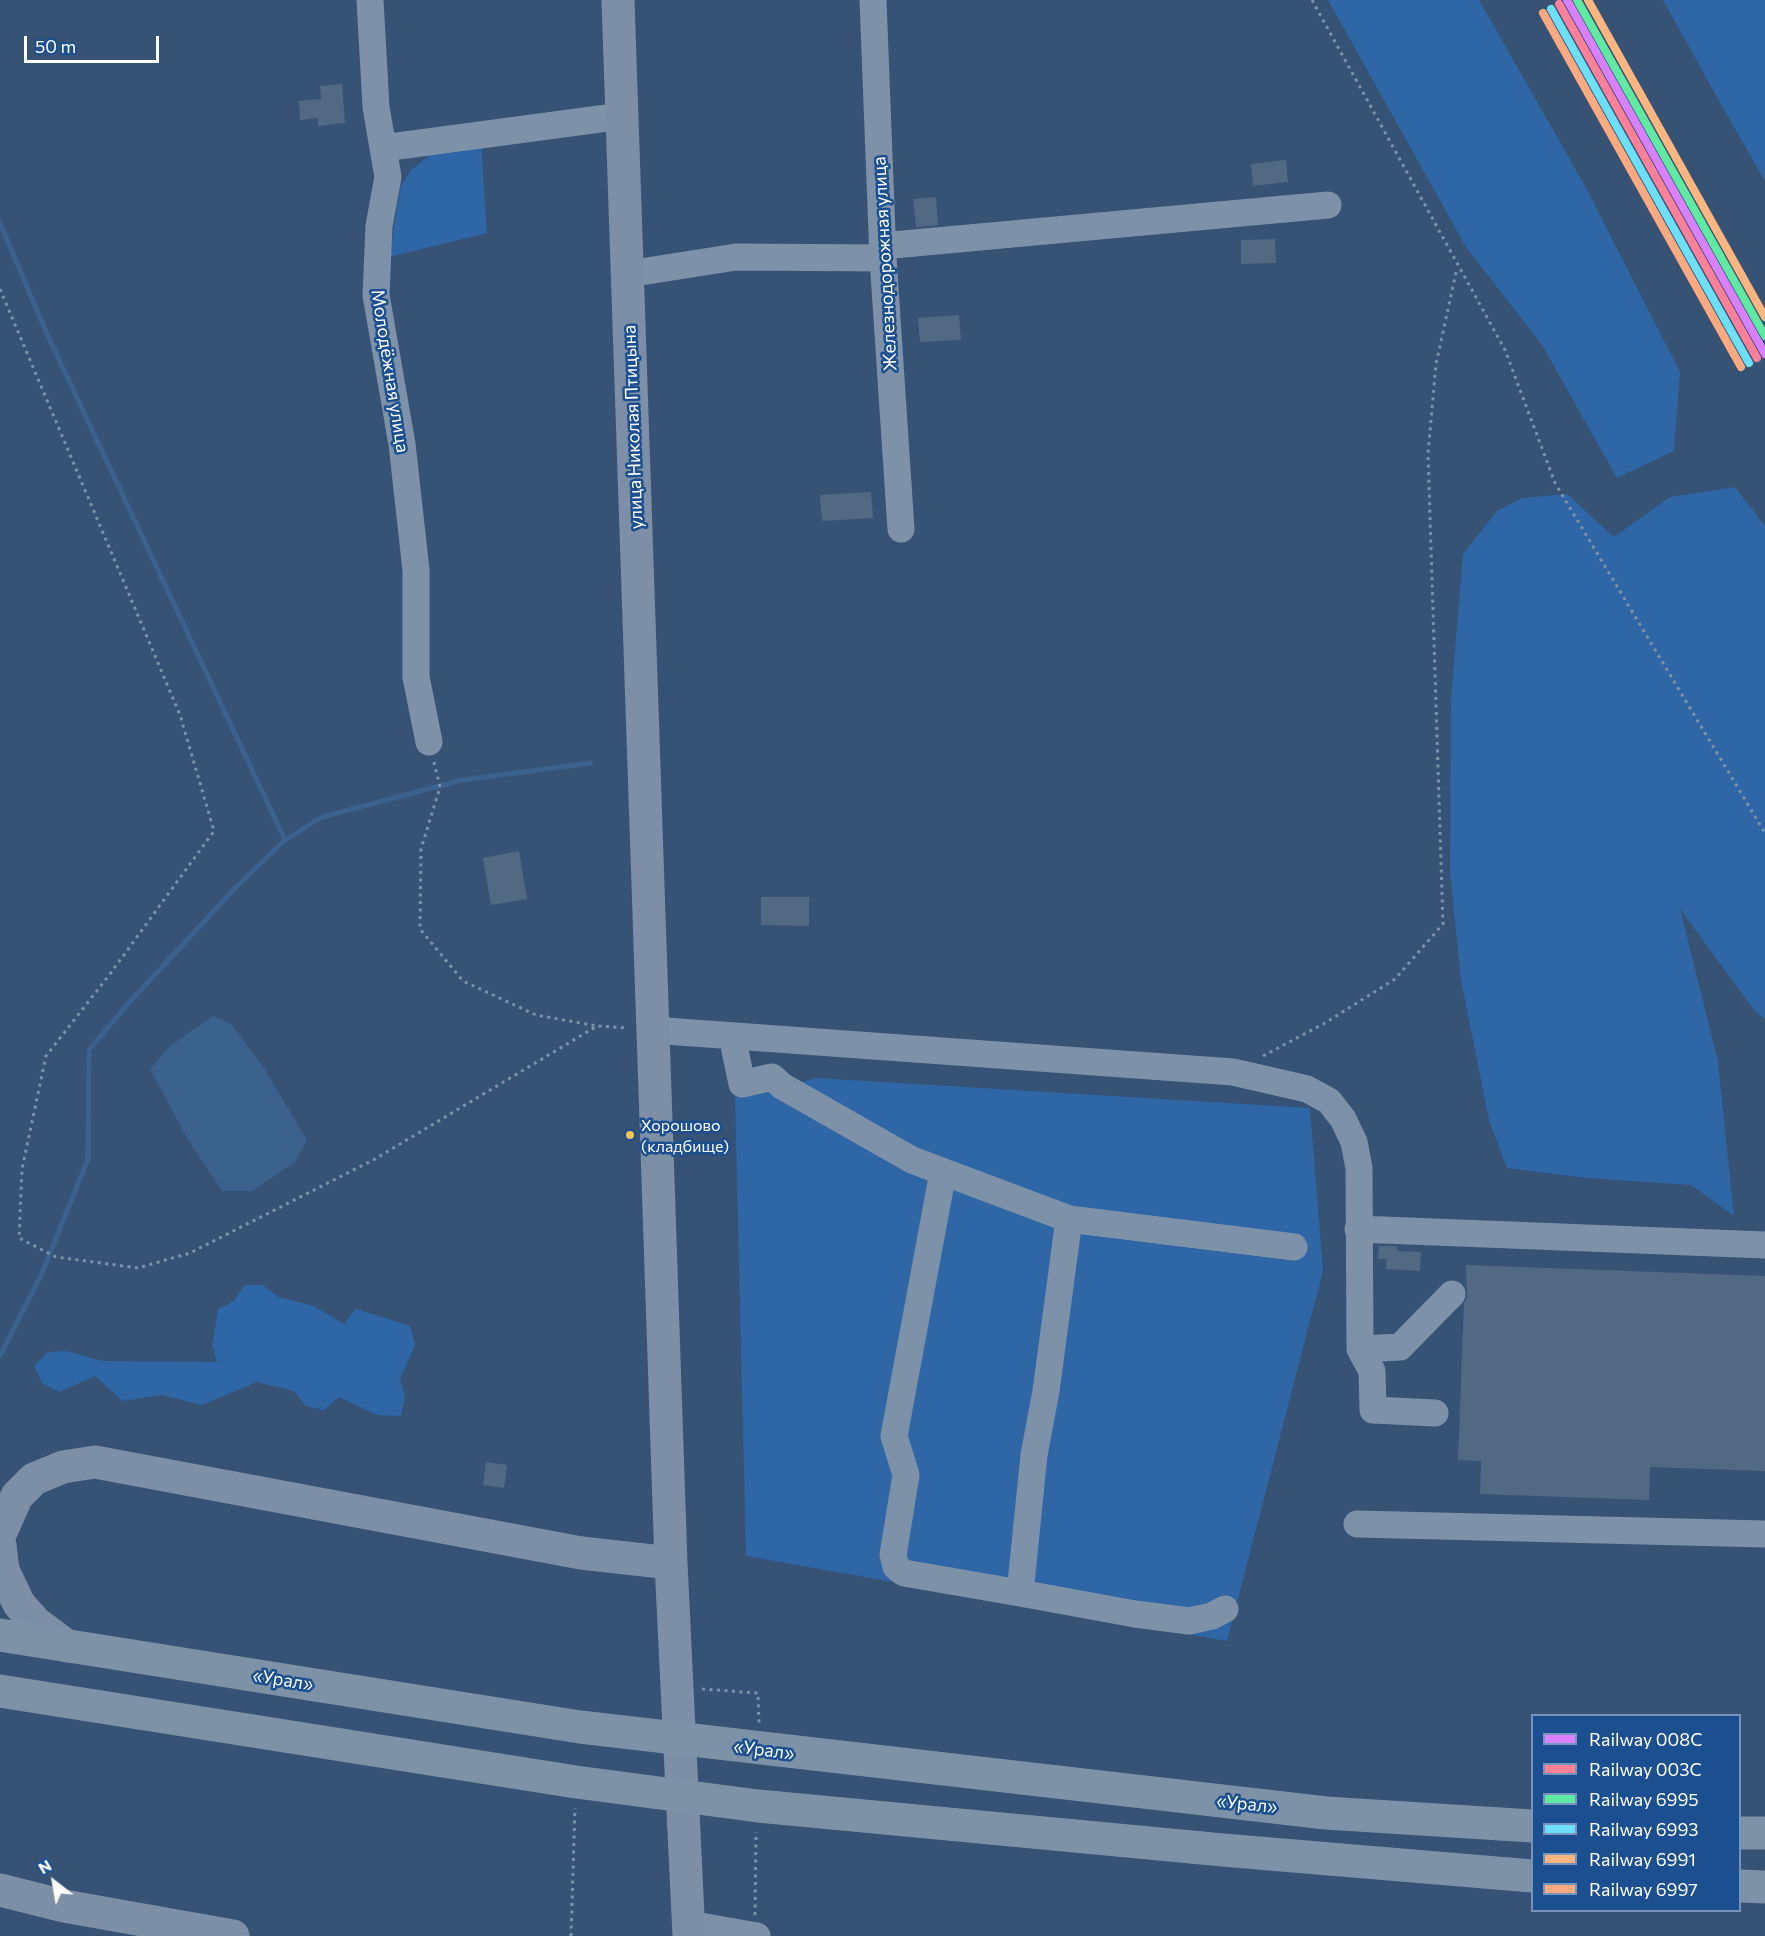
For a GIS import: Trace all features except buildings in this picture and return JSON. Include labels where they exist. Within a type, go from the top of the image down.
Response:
[{"type":"highway","name":"«Урал»","points":[[0,1635],[580,1727],[1326,1813],[1531,1826]]},
{"type":"highway","points":[[0,1691],[576,1782],[758,1806],[1223,1850],[1531,1876]]},
{"type":"highway","points":[[1741,1833],[1765,1833]]},
{"type":"highway","points":[[1741,1886],[1765,1887]]},
{"type":"main road","name":"улица Николая Птицына","points":[[618,0],[671,1563],[679,1688],[689,1930]]},
{"type":"main road","points":[[0,1534],[17,1496],[34,1479],[63,1467],[95,1462],[581,1553],[671,1563]]},
{"type":"main road","points":[[0,1545],[3,1570],[19,1604],[36,1623],[67,1646]]},
{"type":"main road","points":[[0,1890],[64,1906],[233,1936]]},
{"type":"street","name":"Молодёжная улица","points":[[370,0],[376,107],[388,177],[379,226],[376,295],[404,456],[416,570],[416,677],[429,742]]},
{"type":"street","name":"Железнодорожная улица","points":[[873,0],[883,252],[901,529]]},
{"type":"street","points":[[382,148],[622,116]]},
{"type":"street","points":[[628,274],[736,257],[883,252],[1328,205]]},
{"type":"street","points":[[652,1030],[1233,1072],[1307,1089],[1329,1101],[1343,1119],[1354,1142],[1359,1168],[1360,1349],[1372,1371],[1373,1410],[1435,1413]]},
{"type":"street","points":[[732,1036],[742,1084],[772,1077],[782,1086],[912,1160],[943,1172],[1069,1219],[1294,1247]]},
{"type":"street","points":[[943,1172],[894,1436],[906,1475],[893,1555],[896,1567],[904,1573],[1135,1614],[1189,1620],[1212,1616],[1225,1610]]},
{"type":"street","points":[[1358,1216],[1765,1245]]},
{"type":"street","points":[[1020,1593],[1034,1455],[1047,1391],[1069,1219]]},
{"type":"street","points":[[1360,1349],[1400,1347],[1452,1294]]},
{"type":"street","points":[[1357,1524],[1765,1534]]},
{"type":"street","points":[[689,1930],[756,1936]]},
{"type":"path","points":[[1312,0],[1457,267],[1505,350],[1555,483],[1765,833]]},
{"type":"path","points":[[1233,1072],[1324,1023],[1395,979],[1443,924],[1428,454],[1436,364],[1457,267]]},
{"type":"path","points":[[0,289],[180,715],[214,831],[110,974],[46,1056],[22,1169],[19,1238],[56,1257],[138,1268],[190,1253],[375,1160],[597,1026]]},
{"type":"path","points":[[438,778],[440,788],[421,849],[420,929],[463,981],[536,1015],[597,1026],[652,1030]]},
{"type":"path","points":[[679,1688],[758,1693]]},
{"type":"path","points":[[571,1936],[576,1782]]},
{"type":"path","points":[[756,1936],[758,1806]]},
{"type":"shaded area","points":[[1328,0],[1479,0],[1585,186],[1680,372],[1674,451],[1617,478],[1542,345],[1466,247]]},
{"type":"shaded area","points":[[1663,0],[1765,0],[1765,181],[1727,115]]},
{"type":"shaded area","points":[[481,141],[487,233],[389,257],[401,186],[411,170],[430,155]]},
{"type":"shaded area","points":[[1735,487],[1765,526],[1765,1019],[1754,1010],[1680,909],[1718,1062],[1734,1216],[1691,1185],[1586,1178],[1507,1168],[1489,1120],[1461,980],[1450,871],[1451,699],[1463,554],[1497,511],[1522,498],[1567,494],[1614,537],[1670,497]]},
{"type":"shaded area","points":[[213,1016],[231,1024],[262,1065],[307,1140],[295,1162],[252,1191],[222,1191],[187,1138],[150,1069],[169,1047]]},
{"type":"shaded area","points":[[818,1078],[1310,1108],[1323,1271],[1227,1641],[746,1556],[735,1097]]},
{"type":"shaded area","points":[[244,1285],[263,1285],[278,1297],[314,1306],[344,1324],[356,1309],[410,1326],[415,1345],[400,1379],[405,1397],[401,1416],[377,1415],[339,1397],[324,1410],[306,1406],[294,1391],[257,1382],[202,1405],[162,1395],[123,1401],[95,1376],[59,1392],[42,1383],[34,1366],[48,1352],[66,1351],[103,1361],[217,1362],[212,1346],[218,1309],[234,1301]]},
{"type":"waterway","points":[[0,223],[47,334],[285,840]]},
{"type":"waterway","points":[[0,1356],[42,1273],[88,1159],[89,1050],[126,1006],[236,887],[285,840],[322,817],[462,780],[591,763]]},
{"type":"rail line","name":"008С","points":[[1567,0],[1765,354]]},
{"type":"rail line","name":"6995","points":[[1577,0],[1765,336]]},
{"type":"rail line","name":"6991","points":[[1588,0],[1765,317]]},
{"type":"rail line","name":"003С","points":[[1559,4],[1757,358]]},
{"type":"rail line","name":"6993","points":[[1551,9],[1749,363]]},
{"type":"rail line","name":"6997","points":[[1543,13],[1741,367]]},
{"type":"place","name":"Хорошово (кладбище)","points":[[630,1135]]}]
